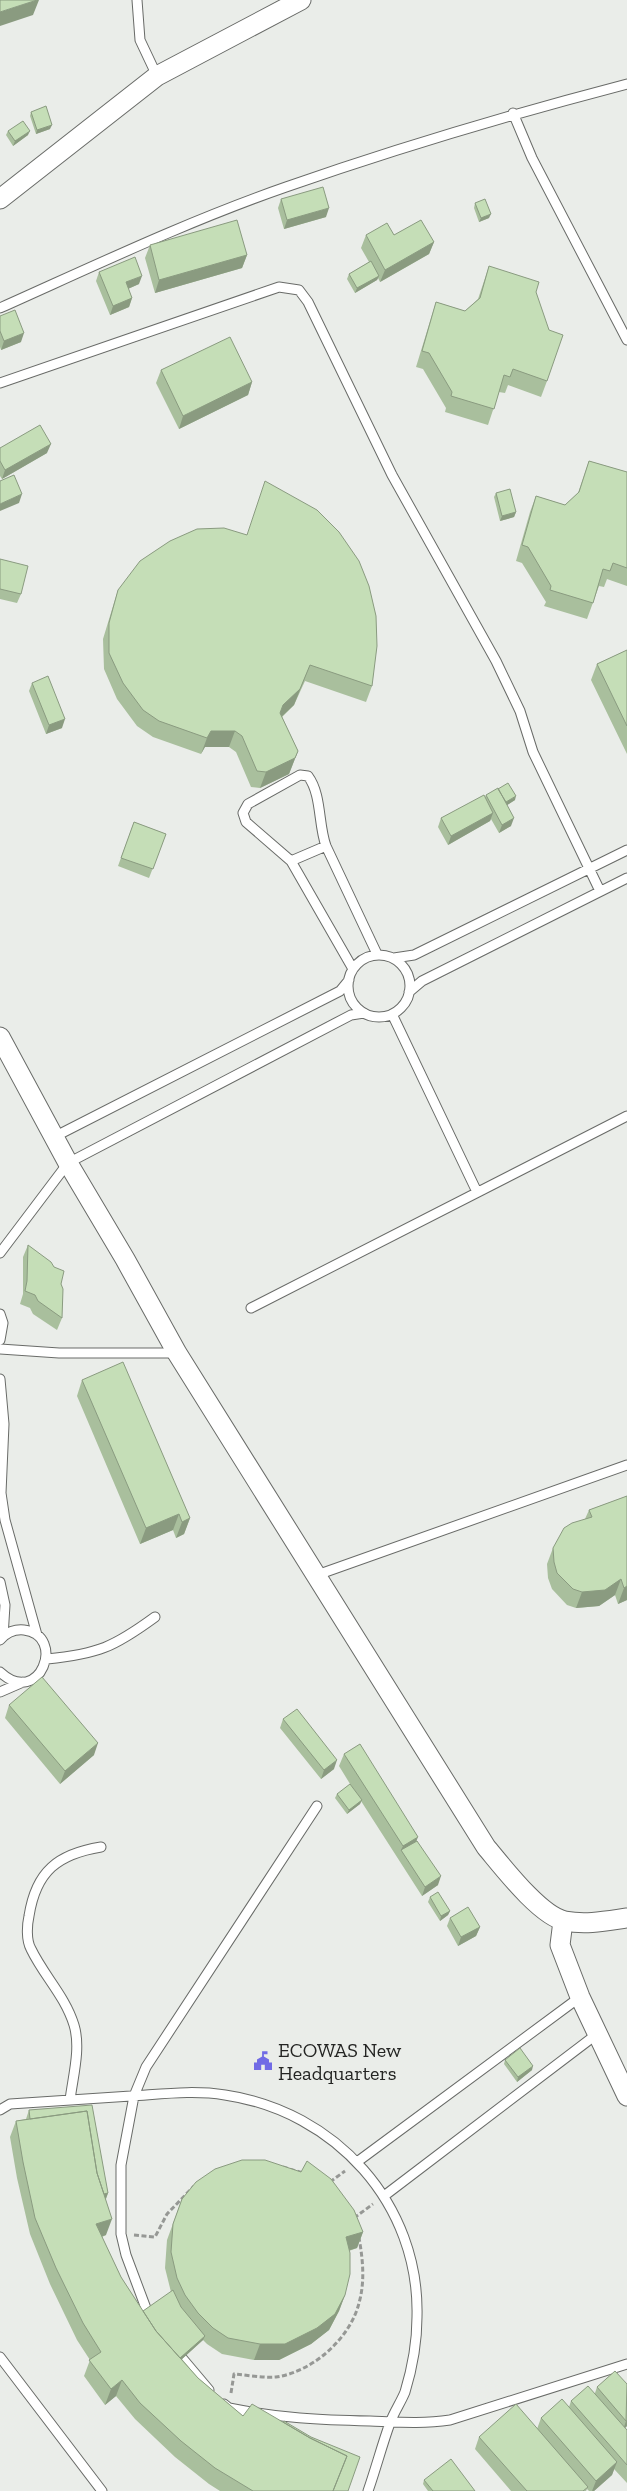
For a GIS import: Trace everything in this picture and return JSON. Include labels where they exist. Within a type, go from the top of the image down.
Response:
[{"type":"street","points":[[0,199],[157,76],[302,0]]},
{"type":"street","points":[[0,1037],[68,1163],[126,1259],[177,1353],[486,1847],[517,1885],[537,1904],[563,1921],[592,1923],[627,1918]]},
{"type":"street","points":[[563,1921],[560,1945],[580,1997],[627,2096]]},
{"type":"lane","points":[[137,0],[140,40],[157,76]]},
{"type":"lane","points":[[0,308],[176,230],[286,188],[513,113],[627,84]]},
{"type":"lane","points":[[513,113],[537,167],[627,340]]},
{"type":"lane","points":[[0,382],[280,287],[299,290],[308,302],[392,475],[500,670],[520,711],[533,752],[600,891]]},
{"type":"lane","points":[[354,969],[291,861],[246,822],[243,813],[248,804],[300,775],[308,776],[314,784],[326,846],[378,954]]},
{"type":"lane","points":[[291,861],[326,846]]},
{"type":"lane","points":[[54,1137],[340,991],[349,980],[354,969],[366,957],[378,954],[394,958],[414,955],[627,850]]},
{"type":"lane","points":[[409,992],[422,981],[627,878]]},
{"type":"lane","points":[[0,1253],[68,1163],[351,1015],[364,1013],[373,1016],[392,1014],[406,1001],[409,992],[407,973],[394,958]]},
{"type":"lane","points":[[349,980],[351,999],[364,1013]]},
{"type":"lane","points":[[392,1014],[477,1192]]},
{"type":"lane","points":[[250,1308],[627,1116]]},
{"type":"lane","points":[[0,1314],[3,1323],[0,1340]]},
{"type":"lane","points":[[0,1349],[59,1353],[177,1353]]},
{"type":"lane","points":[[0,1379],[2,1424],[1,1493],[5,1520],[37,1635],[46,1650],[47,1658],[39,1674],[0,1692]]},
{"type":"lane","points":[[316,1574],[627,1465]]},
{"type":"lane","points":[[0,1582],[5,1605],[1,1639]]},
{"type":"lane","points":[[47,1658],[84,1655],[99,1650],[126,1638],[155,1616]]},
{"type":"lane","points":[[1,1639],[16,1630],[30,1631],[37,1635]]},
{"type":"lane","points":[[0,1672],[14,1681],[24,1682]]},
{"type":"lane","points":[[147,2311],[126,2254],[121,2234],[120,2165],[134,2096],[146,2067],[317,1806]]},
{"type":"lane","points":[[70,2100],[76,2045],[74,2026],[65,2002],[29,1947],[28,1925],[32,1897],[46,1871],[67,1855],[101,1847]]},
{"type":"lane","points":[[357,2162],[580,1997]]},
{"type":"lane","points":[[384,2196],[597,2034]]},
{"type":"lane","points":[[0,2110],[10,2104],[192,2091],[257,2100],[298,2118],[332,2138],[357,2162],[384,2196],[399,2224],[410,2251],[416,2285],[417,2317],[414,2349],[404,2392],[391,2422],[368,2491]]},
{"type":"lane","points":[[0,2357],[102,2491]]},
{"type":"lane","points":[[182,2358],[212,2394],[229,2408],[272,2417],[314,2421],[425,2424],[450,2420],[627,2364]]},
{"type":"path","points":[[278,2166],[306,2174]]},
{"type":"path","points":[[326,2186],[348,2169]]},
{"type":"path","points":[[121,2234],[155,2237],[167,2214],[188,2190],[199,2183]]},
{"type":"path","points":[[348,2214],[351,2220],[374,2203]]},
{"type":"path","points":[[229,2408],[234,2374],[276,2376],[297,2371],[318,2359],[337,2342],[348,2328],[360,2299],[363,2275],[358,2234]]},
{"type":"building","points":[[0,0],[37,0],[0,12]]},
{"type":"building","points":[[46,106],[52,125],[37,130],[31,112]]},
{"type":"building","points":[[23,121],[30,131],[15,141],[8,131]]},
{"type":"building","points":[[323,187],[329,208],[287,220],[281,199]]},
{"type":"building","points":[[485,199],[491,214],[481,218],[475,203]]},
{"type":"building","points":[[237,220],[247,255],[159,280],[150,245]]},
{"type":"building","points":[[421,220],[434,242],[385,270],[366,235],[387,223],[394,235]]},
{"type":"building","points":[[135,257],[142,276],[126,282],[132,298],[113,306],[99,272]]},
{"type":"building","points":[[371,261],[379,276],[357,288],[349,274]]},
{"type":"building","points":[[489,266],[539,282],[536,292],[549,330],[563,335],[547,381],[513,369],[510,377],[504,375],[494,409],[451,396],[452,392],[429,353],[422,351],[436,302],[465,311],[480,298]]},
{"type":"building","points":[[15,310],[24,333],[4,341],[0,331],[0,316]]},
{"type":"building","points":[[230,337],[252,382],[183,416],[161,370]]},
{"type":"building","points":[[40,425],[51,444],[5,470],[0,461],[0,448]]},
{"type":"building","points":[[589,461],[627,472],[627,568],[613,563],[610,571],[603,569],[593,603],[550,590],[551,586],[528,547],[522,545],[536,496],[565,505],[579,492]]},
{"type":"building","points":[[14,475],[22,494],[0,504],[0,481]]},
{"type":"building","points":[[265,481],[317,510],[339,532],[359,561],[369,586],[376,616],[377,646],[372,686],[310,665],[300,689],[283,705],[280,713],[298,751],[295,758],[266,772],[257,771],[242,736],[235,731],[211,731],[207,738],[159,721],[143,710],[123,683],[109,653],[109,623],[118,590],[140,561],[170,541],[197,529],[224,528],[247,535]]},
{"type":"building","points":[[510,489],[516,512],[502,516],[496,493]]},
{"type":"building","points":[[0,559],[28,566],[21,594],[0,589]]},
{"type":"building","points":[[627,650],[627,726],[597,664]]},
{"type":"building","points":[[48,676],[65,719],[49,725],[32,683]]},
{"type":"building","points":[[508,783],[516,796],[506,802],[498,789]]},
{"type":"building","points":[[498,788],[514,818],[502,825],[486,795]]},
{"type":"building","points":[[484,795],[493,813],[451,836],[441,818]]},
{"type":"building","points":[[134,822],[166,834],[153,869],[121,858]]},
{"type":"building","points":[[28,1245],[51,1262],[54,1267],[64,1271],[61,1284],[63,1289],[62,1318],[38,1301],[35,1295],[25,1291]]},
{"type":"building","points":[[123,1362],[190,1518],[182,1522],[179,1514],[146,1528],[82,1380]]},
{"type":"building","points":[[627,1496],[627,1586],[624,1588],[621,1579],[605,1590],[582,1592],[573,1589],[557,1573],[554,1562],[553,1548],[564,1528],[572,1523],[592,1517],[589,1510]]},
{"type":"building","points":[[42,1677],[98,1743],[65,1771],[9,1705]]},
{"type":"building","points":[[297,1709],[337,1760],[324,1770],[283,1719]]},
{"type":"building","points":[[360,1744],[418,1837],[403,1846],[344,1754]]},
{"type":"building","points":[[350,1784],[362,1800],[349,1810],[337,1794]]},
{"type":"building","points":[[417,1841],[441,1876],[425,1887],[401,1850]]},
{"type":"building","points":[[438,1892],[450,1911],[441,1916],[430,1897]]},
{"type":"building","points":[[468,1907],[480,1927],[461,1937],[450,1918]]},
{"type":"building","points":[[520,2048],[533,2066],[518,2077],[505,2060]]},
{"type":"building","points":[[92,2105],[108,2193],[104,2194],[97,2173],[87,2111],[30,2119],[29,2110]]},
{"type":"building","points":[[87,2111],[97,2173],[112,2219],[96,2224],[121,2277],[156,2331],[198,2378],[243,2416],[252,2404],[310,2438],[347,2456],[333,2491],[253,2491],[215,2468],[181,2441],[140,2403],[122,2380],[111,2389],[89,2360],[101,2352],[83,2323],[56,2268],[35,2218],[16,2121]]},
{"type":"building","points":[[242,2160],[265,2160],[301,2172],[307,2161],[331,2179],[354,2210],[363,2232],[346,2237],[350,2253],[350,2274],[345,2295],[335,2314],[317,2328],[285,2344],[260,2344],[228,2338],[213,2328],[198,2313],[185,2295],[177,2278],[171,2252],[173,2224],[182,2199],[196,2182],[215,2169]]},
{"type":"building","points":[[173,2290],[181,2307],[205,2336],[180,2358],[156,2331],[143,2311]]},
{"type":"building","points":[[615,2371],[627,2384],[626,2421],[597,2387]]},
{"type":"building","points":[[588,2386],[627,2430],[627,2465],[571,2401]]},
{"type":"building","points":[[562,2399],[617,2462],[596,2481],[541,2418]]},
{"type":"building","points":[[516,2404],[588,2487],[583,2491],[527,2491],[479,2437]]},
{"type":"building","points":[[284,2421],[311,2437],[360,2457],[348,2491],[333,2491],[347,2456],[310,2438]]},
{"type":"building","points":[[451,2459],[475,2491],[433,2491],[424,2480]]},
{"type":"place","name":"ECOWAS New Headquarters","points":[[263,2061]]}]
